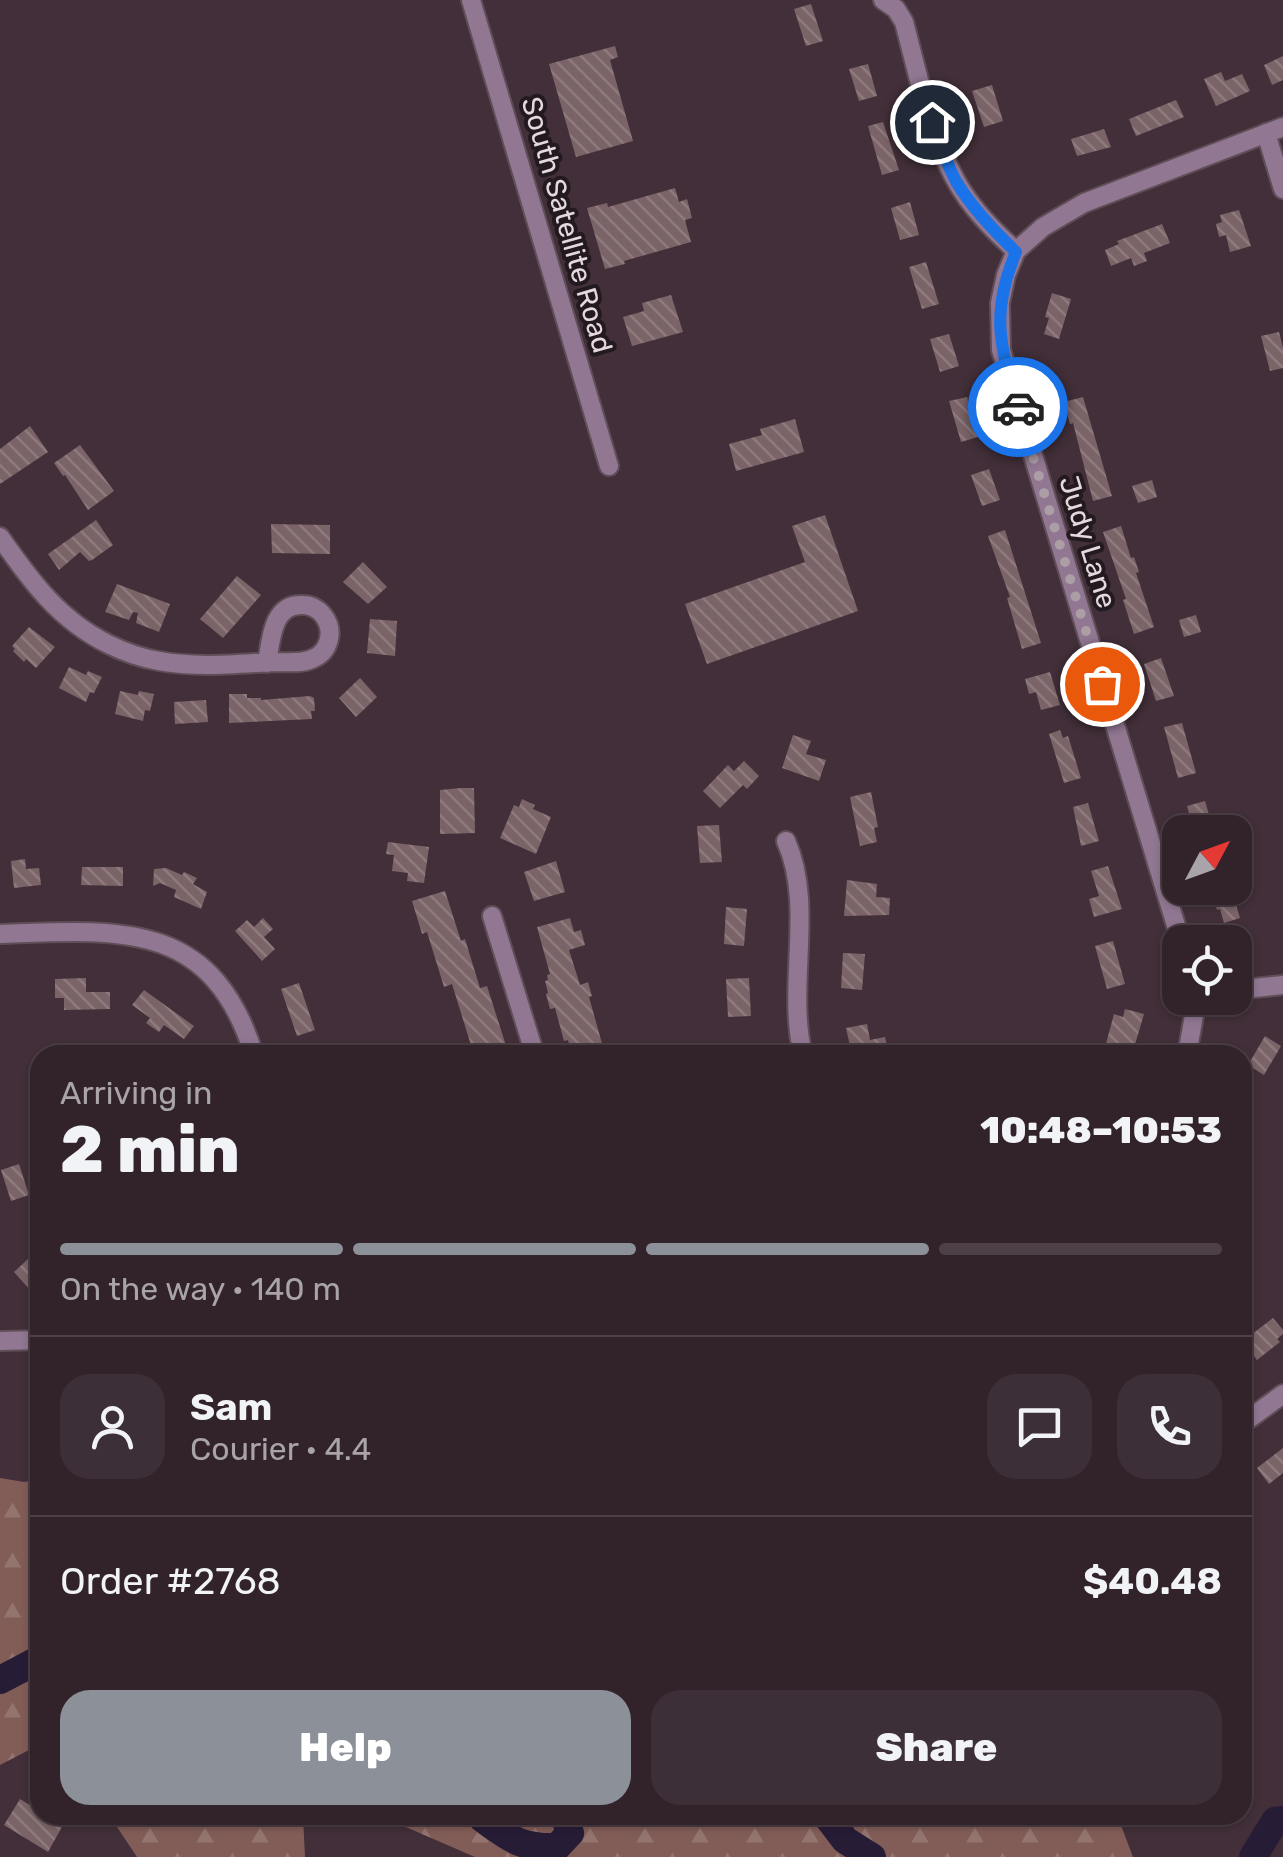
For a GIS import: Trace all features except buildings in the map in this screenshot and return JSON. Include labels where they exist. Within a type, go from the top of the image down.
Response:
[{"type":"street","name":"South Satellite Road","points":[[471,0],[610,466]]},
{"type":"street","points":[[883,0],[901,14],[932,122],[955,180],[984,219],[1016,252],[1043,228],[1084,203],[1275,130],[1283,188]]},
{"type":"street","name":"Judy Lane","points":[[1016,252],[1000,303],[1001,350],[1176,925]]},
{"type":"street","points":[[0,537],[50,602],[79,628],[110,645],[143,658],[173,663],[267,663]]},
{"type":"street","points":[[786,841],[799,884],[796,1010],[801,1045]]},
{"type":"street","points":[[492,916],[533,1045]]},
{"type":"street","points":[[0,934],[120,932],[171,948],[196,963],[222,989],[240,1016],[250,1045]]},
{"type":"street","points":[[1252,988],[1283,985]]},
{"type":"street","points":[[1188,1045],[1194,1015]]},
{"type":"street","points":[[0,1341],[30,1340]]},
{"type":"street","points":[[1252,1417],[1283,1394]]},
{"type":"green space","points":[[0,1478],[30,1481],[30,1750],[0,1765]]},
{"type":"green space","points":[[116,1825],[303,1825],[305,1857],[137,1857]]},
{"type":"green space","points":[[401,1825],[1121,1825],[1133,1857],[475,1857]]},
{"type":"waterway","points":[[0,1680],[30,1664]]},
{"type":"waterway","points":[[1253,1857],[1275,1821],[1283,1820]]},
{"type":"waterway","points":[[492,1825],[517,1841],[557,1847],[570,1833],[567,1825]]},
{"type":"waterway","points":[[834,1825],[845,1840],[872,1857]]},
{"type":"way so far","points":[[1018,407],[1102,684]]},
{"type":"route","points":[[932,122],[955,180],[994,231],[1016,252],[1006,275],[999,325],[1001,350],[1018,407]]}]
